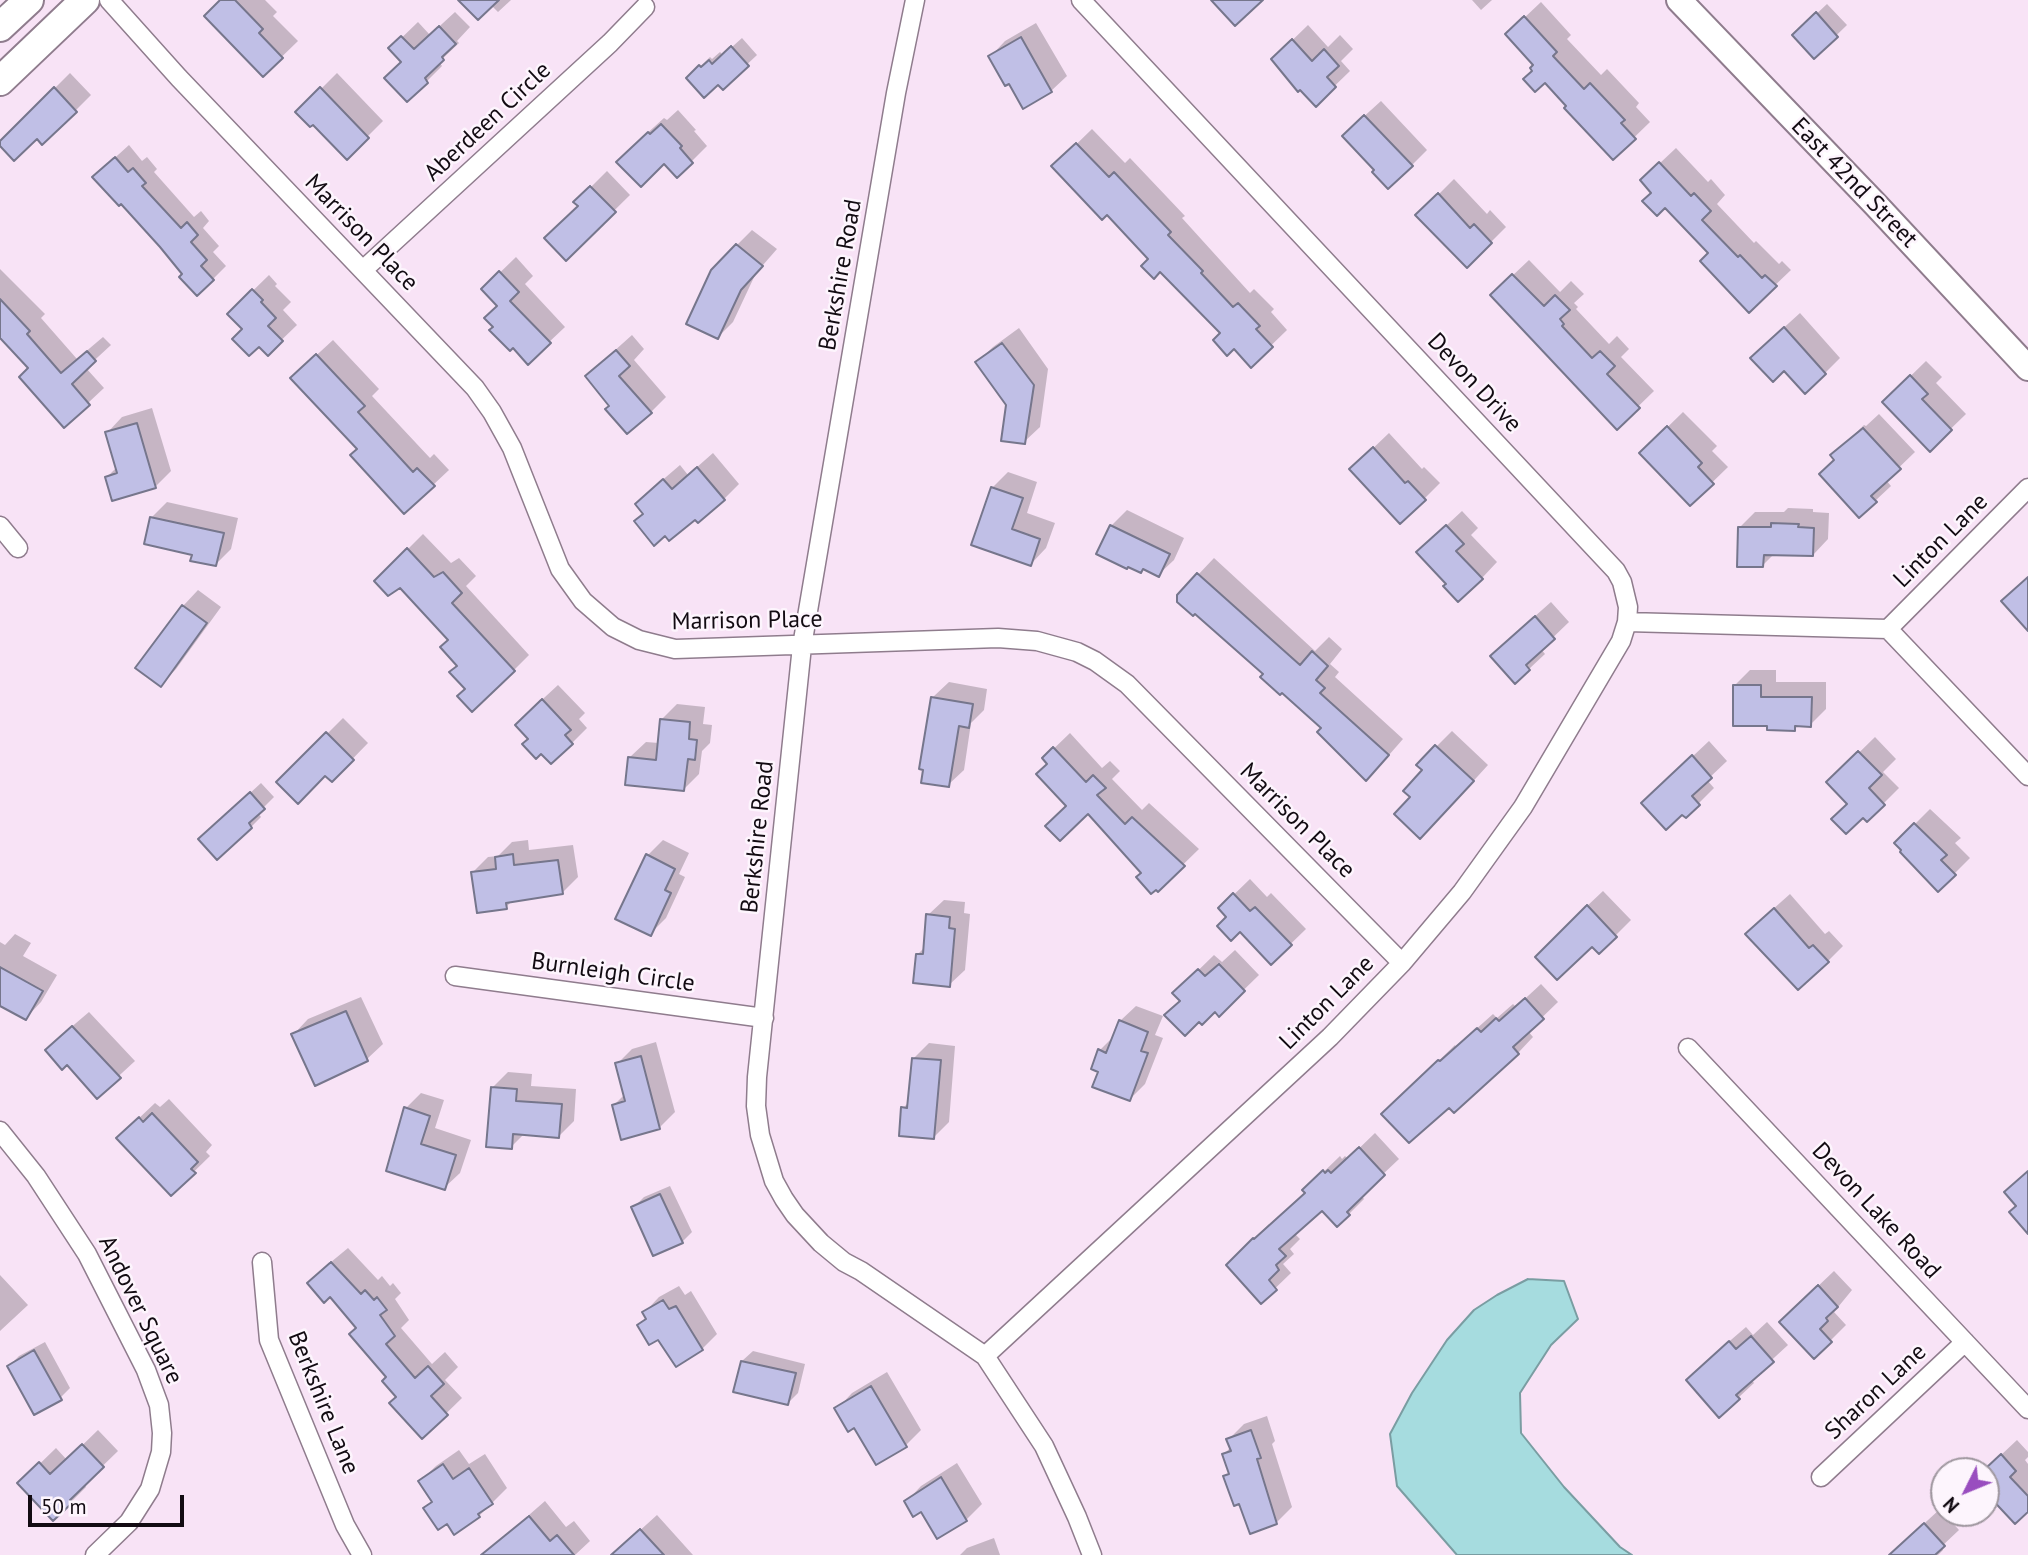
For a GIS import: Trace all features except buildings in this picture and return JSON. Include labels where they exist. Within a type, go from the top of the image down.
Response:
[{"type":"main road","points":[[0,27],[29,0]]},
{"type":"main road","points":[[0,81],[85,0]]},
{"type":"street","name":"Marrison Place","points":[[109,0],[178,78],[475,388],[508,438],[560,569],[576,594],[621,632],[657,646],[675,649],[1018,638],[1058,645],[1095,661],[1127,684],[1402,963]]},
{"type":"street","name":"Berkshire Road","points":[[915,0],[896,93],[802,646],[757,1077],[760,1135],[775,1181],[784,1199],[821,1243],[844,1262],[985,1356],[1044,1446],[1092,1555]]},
{"type":"street","name":"Devon Drive","points":[[1081,0],[1616,571],[1622,582],[1628,607],[1627,622]]},
{"type":"street","name":"East 42nd Street","points":[[1679,0],[1866,194],[2028,368]]},
{"type":"street","name":"Aberdeen Circle","points":[[363,271],[645,8]]},
{"type":"street","name":"Linton Lane","points":[[1888,629],[2028,488]]},
{"type":"street","points":[[0,526],[18,548]]},
{"type":"street","points":[[1627,622],[1888,629],[2028,776]]},
{"type":"street","name":"Linton Lane","points":[[985,1356],[1330,1037],[1402,963],[1462,892],[1523,807],[1621,641],[1627,622]]},
{"type":"street","name":"Burnleigh Circle","points":[[455,976],[764,1018]]},
{"type":"street","name":"Devon Lake Road","points":[[1688,1048],[2028,1409]]},
{"type":"street","name":"Andover Square","points":[[0,1131],[36,1175],[87,1254],[146,1370],[159,1405],[161,1452],[150,1489],[130,1522],[95,1555]]},
{"type":"street","name":"Berkshire Lane","points":[[262,1262],[268,1340],[345,1525],[362,1555]]},
{"type":"street","name":"Sharon Lane","points":[[1821,1477],[1965,1342]]},
{"type":"shaded area","points":[[1528,1279],[1564,1281],[1578,1319],[1551,1345],[1520,1393],[1521,1433],[1564,1487],[1620,1547],[1632,1555],[1457,1555],[1397,1486],[1390,1434],[1412,1393],[1447,1340],[1474,1310]]}]
